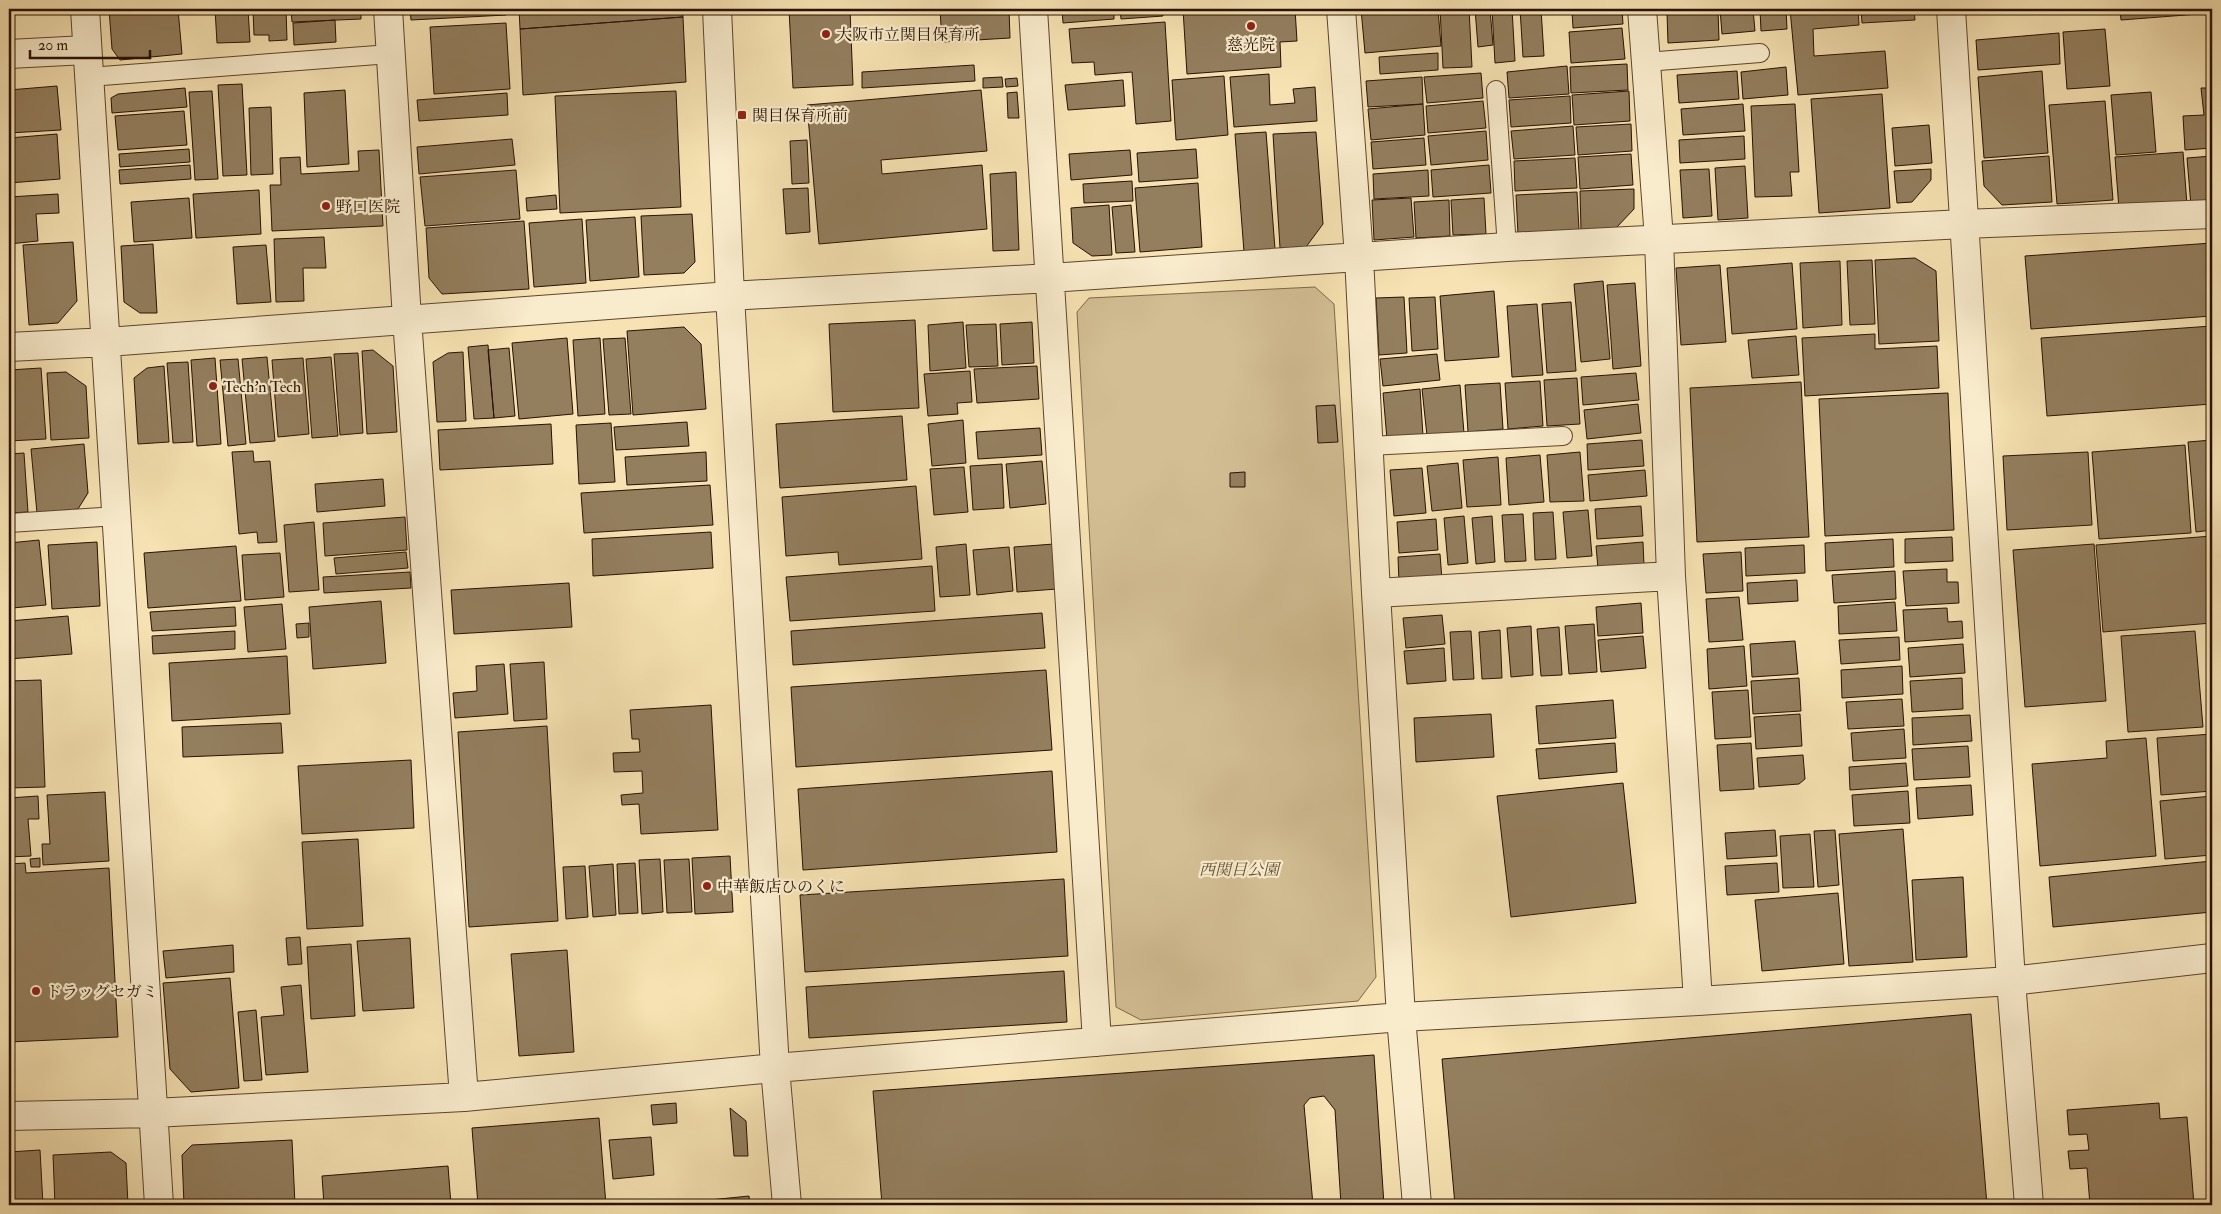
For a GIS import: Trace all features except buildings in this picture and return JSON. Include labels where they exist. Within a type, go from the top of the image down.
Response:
[{"type":"street","points":[[85,9],[86,50],[107,342],[159,1205]]},
{"type":"street","points":[[388,9],[407,319],[464,1097]]},
{"type":"street","points":[[717,9],[730,296],[775,1068],[788,1205]]},
{"type":"street","points":[[1033,9],[1096,1042]]},
{"type":"street","points":[[1341,9],[1360,257],[1376,593],[1401,1017],[1416,1205]]},
{"type":"street","points":[[1642,9],[1660,239],[1671,576],[1698,1001]]},
{"type":"street","points":[[1951,9],[2011,981],[2029,1205]]},
{"type":"street","points":[[9,54],[86,50]]},
{"type":"street","points":[[9,347],[107,342],[730,296],[1050,278],[1507,247],[1964,224],[2212,214]]},
{"type":"street","points":[[1376,593],[1671,576]]},
{"type":"street","points":[[9,1116],[153,1113],[464,1097],[775,1068],[1401,1017],[1698,1001],[2011,981],[2212,958]]},
{"type":"lane","points":[[1646,62],[1760,53]]},
{"type":"lane","points":[[89,77],[390,54]]},
{"type":"lane","points":[[1496,90],[1507,247]]},
{"type":"lane","points":[[1369,446],[1563,436]]},
{"type":"lane","points":[[9,523],[117,516]]},
{"type":"green space","name":"西関目公園","points":[[1315,287],[1334,304],[1376,977],[1358,1001],[1141,1020],[1116,1007],[1077,312],[1089,298]]},
{"type":"place","name":"慈光院","points":[[1251,26]]},
{"type":"place","name":"大阪市立関目保育所","points":[[826,34]]},
{"type":"place","name":"関目保育所前","points":[[742,115]]},
{"type":"place","name":"野口医院","points":[[326,206]]},
{"type":"place","name":"Tech'n Tech","points":[[213,386]]},
{"type":"place","name":"中華飯店ひのくに","points":[[707,886]]},
{"type":"place","name":"ドラッグセガミ","points":[[36,991]]}]
